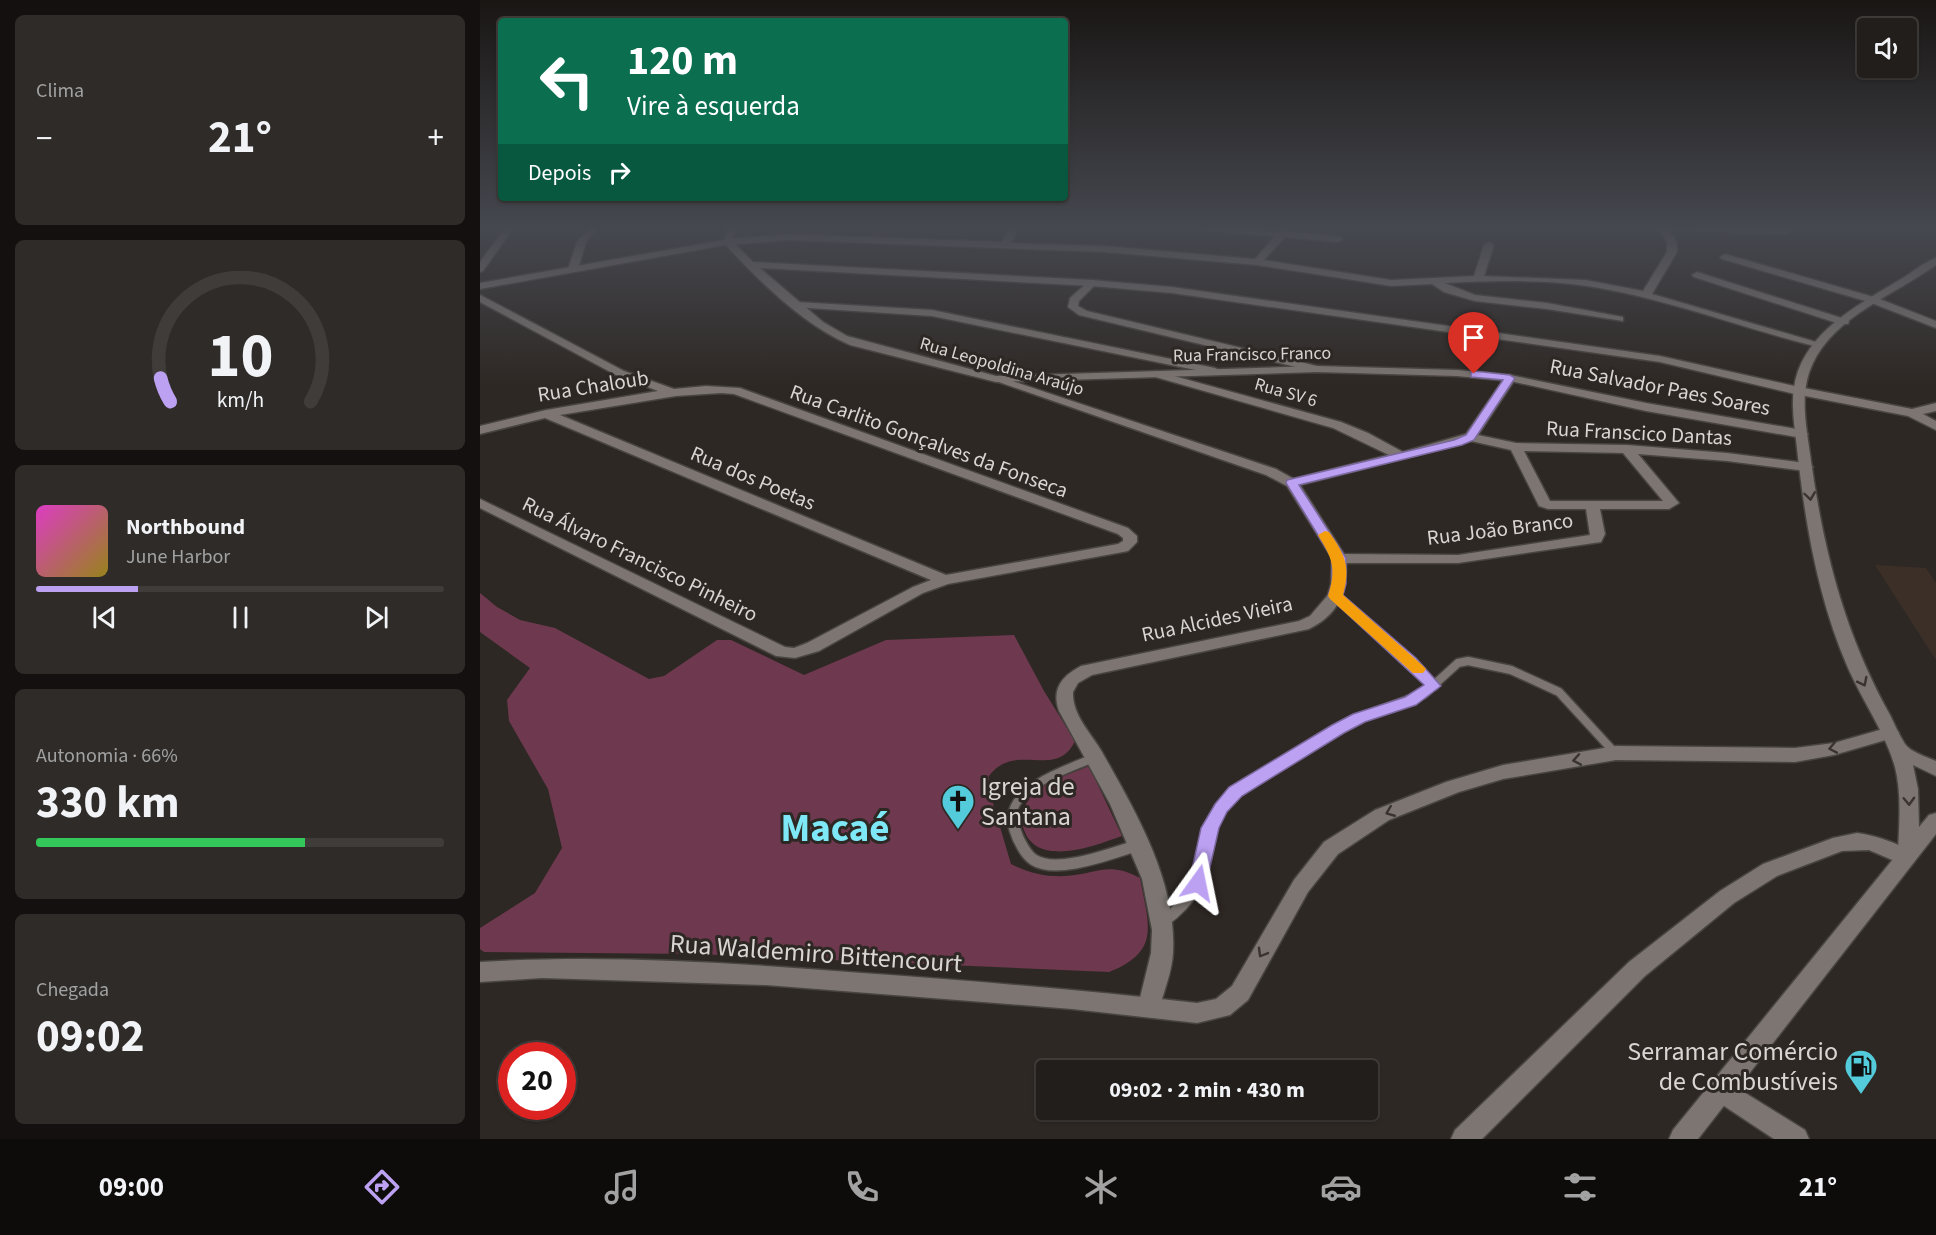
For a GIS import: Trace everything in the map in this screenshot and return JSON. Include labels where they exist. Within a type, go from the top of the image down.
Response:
[{"type":"street","points":[[480,286],[512,280]]},
{"type":"street","name":"Rua Leopoldina Araújo","points":[[767,280],[821,327],[854,343],[996,379],[1271,472],[1292,483]]},
{"type":"street","points":[[1038,280],[1172,290],[1660,359],[1799,391],[1912,413],[1936,426]]},
{"type":"street","points":[[1373,280],[1391,283],[1455,280]]},
{"type":"street","points":[[1550,280],[1586,283],[1646,295],[1818,344]]},
{"type":"street","points":[[1646,295],[1655,280]]},
{"type":"street","points":[[1713,280],[1844,322]]},
{"type":"street","points":[[1805,280],[1873,300],[1934,322]]},
{"type":"street","points":[[1905,280],[1873,300],[1818,344],[1804,368],[1799,391],[1813,519],[1837,619],[1857,670],[1894,742],[1909,794],[1906,855]]},
{"type":"street","points":[[1436,282],[1444,288],[1468,297],[1547,306],[1619,319]]},
{"type":"street","points":[[1092,283],[1074,300],[1073,307],[1083,314],[1317,369]]},
{"type":"street","points":[[480,298],[620,373],[674,393]]},
{"type":"street","points":[[797,305],[932,314],[1215,371]]},
{"type":"street","name":"Rua Francisco Franco","points":[[996,379],[1317,369],[1457,373],[1510,378]]},
{"type":"street","name":"Rua SV 6","points":[[1156,374],[1337,425],[1364,435],[1399,455]]},
{"type":"street","points":[[1335,596],[1339,584],[1339,558],[1292,483],[1458,442],[1470,437],[1510,378]]},
{"type":"street","name":"Rua Salvador Paes Soares","points":[[1510,378],[1646,407],[1802,434]]},
{"type":"street","name":"Rua Chaloub","points":[[483,429],[546,414],[714,388]]},
{"type":"street","name":"Rua Carlito Gonçalves da Fonseca","points":[[714,388],[736,391],[1122,531],[1130,536],[1130,542],[1123,548],[944,580]]},
{"type":"street","points":[[1912,413],[1936,408]]},
{"type":"street","name":"Rua dos Poetas","points":[[546,414],[944,580]]},
{"type":"street","name":"Rua Franscico Dantas","points":[[1470,437],[1516,447],[1627,449],[1727,457],[1806,468]]},
{"type":"street","points":[[1516,447],[1544,503],[1554,507],[1669,505],[1672,503],[1627,449]]},
{"type":"street","name":"Rua Álvaro Francisco Pinheiro","points":[[480,503],[782,652],[795,653],[813,647],[918,590],[944,580]]},
{"type":"street","name":"Rua João Branco","points":[[1339,558],[1458,559],[1596,539],[1598,534],[1592,506]]},
{"type":"street","name":"Rua Alcides Vieira","points":[[1149,1006],[1162,954],[1162,921],[1140,845],[1096,757],[1066,705],[1064,689],[1069,680],[1086,670],[1303,625],[1316,619],[1335,596]]},
{"type":"street","points":[[1894,742],[1936,769]]},
{"type":"street","name":"Rua Waldemiro Bittencourt","points":[[480,972],[542,968],[766,975],[1149,1006],[1197,1013],[1222,1008],[1240,993],[1301,886],[1331,848],[1382,815],[1453,787],[1503,772],[1616,753],[1795,755],[1894,742]]},
{"type":"street","points":[[1682,1139],[1936,820]]},
{"type":"street","points":[[1464,1139],[1527,1080],[1637,969],[1727,897],[1770,870],[1840,843],[1857,841],[1872,843],[1906,855]]},
{"type":"street","points":[[1721,1090],[1796,1139]]},
{"type":"lane","points":[[1335,596],[1434,686]]},
{"type":"lane","points":[[1162,921],[1181,910],[1191,899],[1198,883],[1210,828],[1221,808],[1236,792],[1359,718],[1411,701],[1434,686],[1458,663],[1468,661],[1484,663],[1544,682],[1559,692],[1616,753]]},
{"type":"lane","points":[[1096,757],[1038,785],[1019,798],[1013,808],[1012,821],[1024,849],[1031,858],[1044,864],[1059,865],[1140,845]]},
{"type":"shaded area","points":[[1875,565],[1926,568],[1936,583],[1936,660]]},
{"type":"shaded area","points":[[480,593],[497,607],[520,620],[555,628],[649,679],[664,676],[717,640],[731,640],[804,675],[886,640],[1014,635],[1044,691],[1075,741],[1067,753],[1057,758],[1011,761],[1000,766],[989,776],[989,790],[1011,864],[1031,872],[1052,876],[1077,875],[1111,869],[1140,878],[1148,922],[1144,945],[1126,964],[1109,972],[696,954],[484,952],[480,949],[480,928],[535,893],[562,848],[548,789],[509,721],[507,700],[530,668],[480,632]]},
{"type":"shaded area","points":[[1089,766],[1122,836],[1067,851],[1040,848],[1030,840],[1022,823],[1029,799],[1036,791],[1050,782]]},
{"type":"slow traffic","points":[[1325,535],[1339,558],[1339,584],[1335,596],[1418,669]]},
{"type":"place","name":"Igreja de Santana","points":[[958,830]]},
{"type":"place","name":"Serramar Comércio de Combustíveis","points":[[1861,1095]]},
{"type":"district","name":"Macaé","points":[[835,827]]},
{"type":"route","points":[[1198,883],[1210,828],[1221,808],[1236,792],[1338,729],[1359,718],[1411,701],[1434,686],[1335,596],[1339,584],[1339,558],[1292,483],[1458,442],[1470,437],[1510,378],[1474,374]]}]
